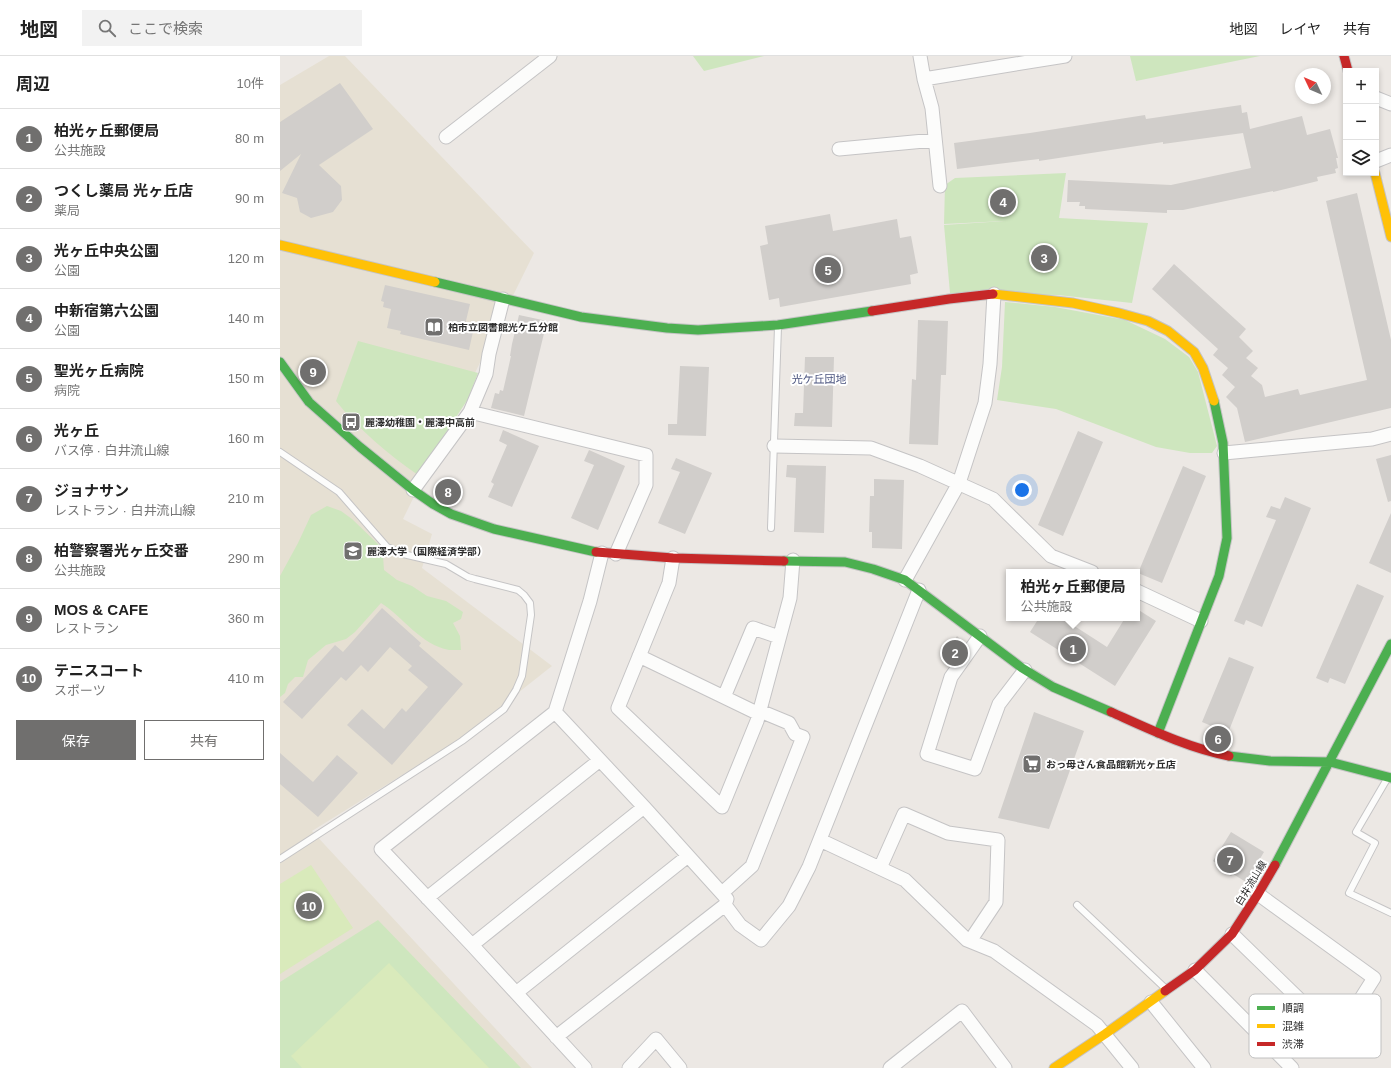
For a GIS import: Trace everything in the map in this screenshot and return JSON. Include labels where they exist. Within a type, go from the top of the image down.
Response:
[{"type":"street","points":[[446,137],[550,56]]},
{"type":"street","points":[[920,56],[924,79],[932,108],[940,186]]},
{"type":"street","points":[[924,79],[1065,56]]},
{"type":"street","points":[[1344,56],[1347,68]]},
{"type":"street","points":[[1379,99],[1391,104]]},
{"type":"street","points":[[839,149],[935,140]]},
{"type":"street","points":[[1379,160],[1391,155]]},
{"type":"street","points":[[1375,176],[1391,237]]},
{"type":"street","points":[[280,245],[449,284],[503,299],[581,317],[667,328],[698,330],[778,325],[949,299],[994,294],[1073,303],[1119,312],[1148,321],[1168,331],[1194,352],[1203,368],[1212,393],[1223,443],[1227,538],[1219,576],[1158,733]]},
{"type":"street","points":[[905,580],[959,483],[985,403],[990,364],[994,294]]},
{"type":"street","points":[[413,490],[470,412],[486,374],[489,354],[503,299]]},
{"type":"street","points":[[280,362],[309,402],[360,447],[413,490],[433,504],[451,514],[471,522],[507,533],[602,553],[673,558],[846,562],[874,569],[905,580],[1025,670],[1053,687],[1158,733],[1209,752],[1270,761],[1330,762],[1389,778]]},
{"type":"street","points":[[470,412],[646,455],[646,485],[616,554]]},
{"type":"street","points":[[1224,453],[1372,439],[1391,434]]},
{"type":"street","points":[[774,446],[871,448],[920,466],[993,499],[1051,556],[1084,569]]},
{"type":"street","points":[[585,1068],[472,944],[380,849],[555,712],[590,601],[602,553]]},
{"type":"street","points":[[673,558],[669,583],[618,708],[722,807],[759,712],[790,598],[793,560]]},
{"type":"street","points":[[555,712],[688,856],[723,899],[740,925],[761,940],[789,906],[809,867],[919,590]]},
{"type":"street","points":[[1140,592],[1202,621]]},
{"type":"street","points":[[724,697],[753,628],[779,637]]},
{"type":"street","points":[[980,636],[951,677],[927,754],[976,769],[999,704],[1025,670]]},
{"type":"street","name":"白井流山線","points":[[1054,1068],[1195,970],[1232,934],[1258,894],[1330,762],[1348,724],[1391,644]]},
{"type":"street","points":[[556,1037],[723,899],[752,866],[803,737],[795,734],[788,723],[724,697],[639,656]]},
{"type":"street","points":[[427,898],[600,760]]},
{"type":"street","points":[[472,944],[644,807]]},
{"type":"street","points":[[880,868],[904,814],[948,833],[998,840],[996,902],[970,941]]},
{"type":"street","points":[[820,840],[905,880],[967,940],[994,951],[1097,1025],[1132,1068]]},
{"type":"street","points":[[516,993],[688,856]]},
{"type":"street","points":[[1258,894],[1374,978],[1364,994]]},
{"type":"street","points":[[1232,934],[1294,994]]},
{"type":"street","points":[[1195,970],[1249,1025]]},
{"type":"street","points":[[1150,1002],[1204,1068]]},
{"type":"street","points":[[890,1068],[962,1011],[1005,1068]]},
{"type":"street","points":[[629,1068],[656,1039],[680,1068]]},
{"type":"street","points":[[1282,1058],[1292,1068]]},
{"type":"lane","points":[[770,528],[778,325]]},
{"type":"lane","points":[[280,452],[339,492],[387,547],[403,554],[446,564],[468,577],[518,590],[530,603],[530,615],[522,676],[516,690],[504,709],[462,741],[280,859]]},
{"type":"lane","points":[[1389,778],[1356,832],[1374,843],[1349,893],[1391,912]]},
{"type":"lane","points":[[1077,905],[1167,990]]},
{"type":"shaded area","name":"麗澤大学（国際経済学部）","points":[[329,56],[345,56],[534,253],[403,519],[432,534],[422,568],[552,666],[457,741],[312,831],[532,1068],[280,1068],[280,85]]},
{"type":"green space","points":[[693,56],[764,56],[704,71]]},
{"type":"green space","points":[[1130,56],[1260,56],[1136,81]]},
{"type":"green space","points":[[1066,173],[1059,218],[1148,223],[1132,303],[1058,295],[950,293],[944,225],[1005,221],[944,224],[945,185],[955,178]]},
{"type":"green space","points":[[1005,302],[1055,307],[1125,320],[1165,339],[1189,357],[1198,372],[1217,446],[1212,453],[1190,453],[1156,447],[1056,409],[997,400],[1002,367]]},
{"type":"green space","points":[[358,341],[478,373],[468,399],[418,475],[374,441],[354,422],[336,401]]},
{"type":"green space","points":[[327,506],[341,511],[352,519],[379,545],[383,556],[384,570],[397,580],[412,586],[427,596],[446,601],[463,612],[461,619],[453,623],[460,636],[461,650],[449,650],[430,643],[381,603],[355,632],[346,639],[326,645],[308,660],[303,677],[295,677],[288,684],[285,693],[280,697],[280,576],[311,515]]},
{"type":"green space","points":[[311,865],[353,928],[280,974],[280,884]]},
{"type":"green space","points":[[378,920],[521,1068],[280,1068],[280,982]]},
{"type":"green space","points":[[389,963],[489,1068],[302,1068],[291,1056]]},
{"type":"building","points":[[340,83],[373,129],[319,165],[341,186],[342,200],[333,212],[311,218],[300,212],[297,198],[282,193],[301,154],[280,171],[280,122]]},
{"type":"building","points":[[1241,105],[1242,113],[1247,112],[1250,129],[1302,116],[1307,135],[1330,129],[1338,158],[1336,158],[1338,168],[1335,169],[1336,173],[1317,177],[1318,181],[1273,192],[1183,210],[1167,210],[1167,213],[1085,209],[1085,206],[1079,206],[1080,202],[1067,202],[1068,180],[1171,185],[1251,168],[1243,133],[1163,144],[1163,142],[1039,161],[1039,159],[957,169],[954,143],[1145,115],[1146,119]]},
{"type":"building","points":[[1357,193],[1391,340],[1391,408],[1245,442],[1237,408],[1226,397],[1235,387],[1222,375],[1228,368],[1213,355],[1218,349],[1152,289],[1174,264],[1246,329],[1239,337],[1253,351],[1246,358],[1258,368],[1251,376],[1262,385],[1265,397],[1298,389],[1300,395],[1367,380],[1326,201]]},
{"type":"building","points":[[830,214],[833,231],[897,219],[900,238],[911,236],[918,273],[910,275],[911,284],[780,307],[779,298],[769,300],[760,246],[768,244],[765,226]]},
{"type":"building","points":[[385,285],[470,304],[465,325],[474,327],[469,350],[400,334],[401,331],[387,328],[391,309],[383,307],[384,302],[381,301]]},
{"type":"building","points":[[519,315],[547,321],[524,416],[491,408],[495,393],[499,394],[500,390],[503,391]]},
{"type":"building","points":[[918,320],[948,321],[946,375],[941,375],[938,445],[909,444],[912,379],[916,380]]},
{"type":"building","points":[[805,357],[834,357],[832,427],[794,426],[795,413],[803,413]]},
{"type":"building","points":[[680,366],[709,367],[706,436],[668,435],[668,424],[677,424]]},
{"type":"building","points":[[503,430],[539,446],[512,507],[488,497],[494,484],[491,482],[507,445],[499,441]]},
{"type":"building","points":[[1078,431],[1103,442],[1063,536],[1038,525]]},
{"type":"building","points":[[589,450],[625,466],[598,530],[571,518],[594,465],[584,461]]},
{"type":"building","points":[[1391,455],[1391,501],[1388,502],[1376,459]]},
{"type":"building","points":[[676,458],[712,473],[685,534],[658,523],[680,472],[671,469]]},
{"type":"building","points":[[787,465],[826,466],[824,533],[794,532],[796,478],[786,477]]},
{"type":"building","points":[[1183,466],[1206,476],[1162,583],[1140,574],[1140,569]]},
{"type":"building","points":[[874,479],[904,480],[902,549],[872,548],[872,532],[869,532],[870,496],[874,496]]},
{"type":"building","points":[[1285,497],[1311,508],[1262,627],[1246,620],[1244,625],[1234,621],[1276,520],[1266,517],[1271,506],[1280,509]]},
{"type":"building","points":[[1391,513],[1391,573],[1369,563]]},
{"type":"building","points":[[1357,584],[1384,596],[1345,684],[1330,678],[1328,683],[1316,678]]},
{"type":"building","points":[[382,608],[421,643],[419,646],[463,684],[392,765],[347,725],[362,709],[384,729],[402,708],[406,712],[428,687],[408,670],[412,666],[390,647],[368,672],[361,665],[346,681],[341,677],[302,719],[283,702],[335,645],[343,652]]},
{"type":"building","points":[[1140,611],[1156,621],[1115,686],[1030,632],[1037,621],[1067,621],[1107,647],[1123,621],[1140,621]]},
{"type":"building","points":[[957,636],[965,644],[951,663],[944,659]]},
{"type":"building","points":[[1229,657],[1254,667],[1228,733],[1202,722]]},
{"type":"building","points":[[1034,712],[1084,731],[1049,829],[998,818]]},
{"type":"building","points":[[280,753],[313,782],[337,755],[358,773],[318,817],[280,784]]},
{"type":"building","points":[[1231,832],[1264,852],[1246,882],[1233,874],[1231,876],[1221,870],[1222,867],[1213,861]]},
{"type":"traffic: fast","points":[[435,282],[581,317],[667,328],[698,330],[778,325],[872,311]]},
{"type":"traffic: fast","points":[[280,362],[309,402],[360,447],[413,490],[433,504],[451,514],[494,529],[596,552]]},
{"type":"traffic: fast","points":[[1158,733],[1219,576],[1227,538],[1223,443],[1214,401]]},
{"type":"traffic: fast","points":[[784,561],[845,562],[873,569],[905,580],[1022,668],[1053,687],[1111,712]]},
{"type":"traffic: fast","points":[[1275,865],[1391,644]]},
{"type":"traffic: fast","points":[[1229,756],[1270,761],[1330,762],[1391,778]]},
{"type":"traffic: slow","points":[[1376,176],[1391,237]]},
{"type":"traffic: slow","points":[[280,245],[435,282]]},
{"type":"traffic: slow","points":[[993,294],[1073,303],[1148,321],[1168,331],[1194,352],[1203,368],[1214,401]]},
{"type":"traffic: slow","points":[[1054,1068],[1165,991]]},
{"type":"traffic: jam","points":[[1344,56],[1347,68]]},
{"type":"traffic: jam","points":[[872,311],[993,294]]},
{"type":"traffic: jam","points":[[596,552],[673,558],[784,561]]},
{"type":"traffic: jam","points":[[1111,712],[1184,743],[1214,753],[1229,756]]},
{"type":"traffic: jam","points":[[1165,991],[1195,970],[1232,934],[1275,865]]},
{"type":"place","name":"中新宿第六公園","points":[[1003,202]]},
{"type":"place","name":"光ヶ丘中央公園","points":[[1044,258]]},
{"type":"place","name":"聖光ヶ丘病院","points":[[828,270]]},
{"type":"place","name":"柏市立図書館光ケ丘分館","points":[[434,327]]},
{"type":"place","name":"MOS & CAFE","points":[[313,372]]},
{"type":"place","name":"麗澤幼稚園・麗澤中高前","points":[[351,422]]},
{"type":"place","name":"柏警察署光ヶ丘交番","points":[[448,492]]},
{"type":"place","name":"麗澤大学（国際経済学部）","points":[[353,551]]},
{"type":"place","name":"柏光ヶ丘郵便局","points":[[1073,649]]},
{"type":"place","name":"つくし薬局 光ヶ丘店","points":[[955,653]]},
{"type":"place","name":"光ヶ丘","points":[[1218,739]]},
{"type":"place","name":"おっ母さん食品館新光ヶ丘店","points":[[1032,764]]},
{"type":"place","name":"ジョナサン","points":[[1230,860]]},
{"type":"place","name":"テニスコート","points":[[309,906]]},
{"type":"district","name":"光ケ丘団地","points":[[819,379]]}]
